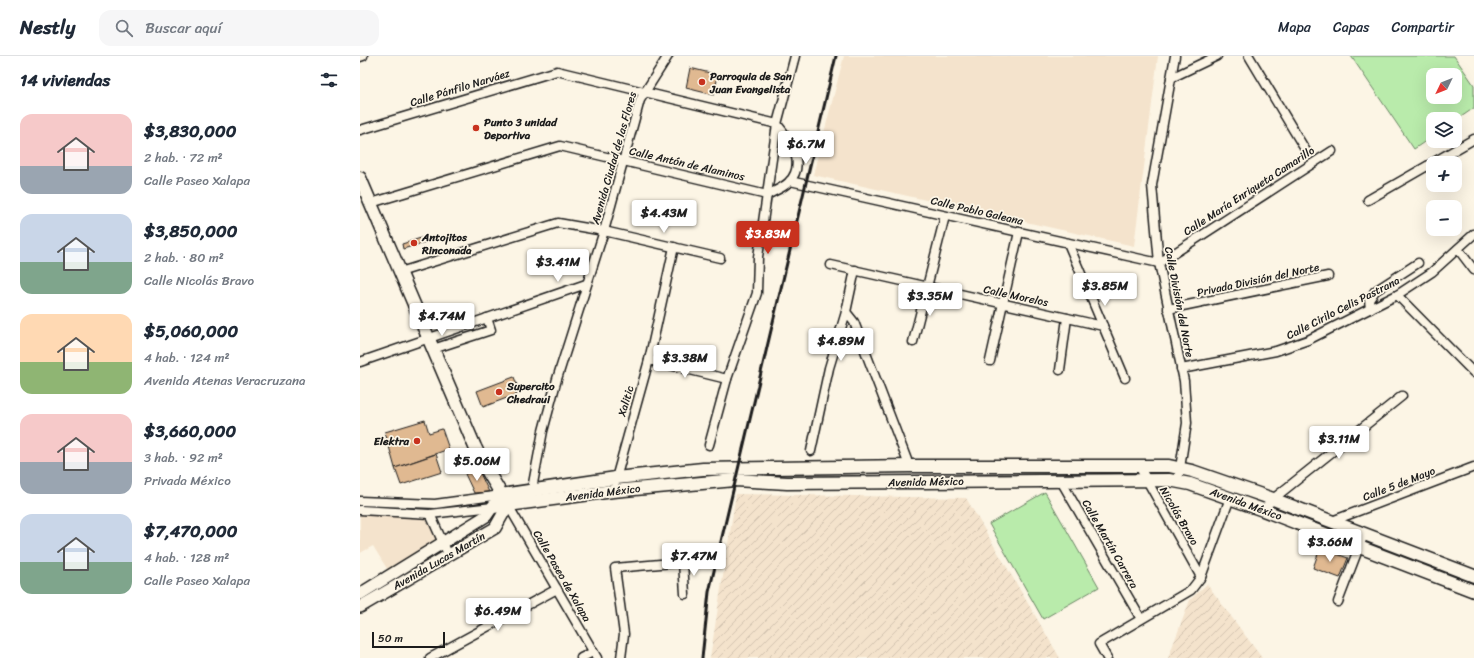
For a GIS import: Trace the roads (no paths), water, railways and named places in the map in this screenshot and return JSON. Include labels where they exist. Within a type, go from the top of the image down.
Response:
[{"type":"main road","points":[[360,178],[475,447],[504,500]]},
{"type":"main road","name":"Avenida México","points":[[531,497],[616,478],[703,469],[788,467],[1139,466],[1180,468],[1273,499],[1474,576]]},
{"type":"main road","points":[[787,483],[788,467]]},
{"type":"main road","name":"Avenida México","points":[[493,507],[504,500],[735,480],[787,483],[1145,479],[1178,481],[1230,498],[1474,591]]},
{"type":"street","name":"Avenida Ciudad de las Flores","points":[[531,497],[543,432],[556,379],[604,231],[644,92],[668,56]]},
{"type":"street","points":[[709,445],[727,379],[757,293],[758,257],[777,124],[795,56]]},
{"type":"street","points":[[1175,58],[1184,56]]},
{"type":"street","points":[[1171,78],[1217,56]]},
{"type":"street","points":[[1249,56],[1306,151]]},
{"type":"street","name":"Calle División del Norte","points":[[1175,58],[1152,185],[1159,263],[1181,369],[1187,423],[1178,481]]},
{"type":"street","name":"Calle Pánfilo Narváez","points":[[360,130],[557,71],[777,124]]},
{"type":"street","points":[[767,195],[790,181],[794,174],[796,164],[795,151],[788,136],[777,124]]},
{"type":"street","points":[[1368,200],[1474,139]]},
{"type":"street","name":"Calle Antón de Alaminos","points":[[371,203],[560,146],[767,195]]},
{"type":"street","name":"Calle María Enriqueta Camarillo","points":[[1159,263],[1332,151]]},
{"type":"street","name":"Calle Pablo Galeana","points":[[790,181],[1159,263]]},
{"type":"street","points":[[913,342],[946,216]]},
{"type":"street","points":[[400,272],[558,223],[604,231],[720,258]]},
{"type":"street","points":[[990,361],[1019,232]]},
{"type":"street","name":"Calle Cirilo Celis Pastrana","points":[[1181,369],[1276,351],[1294,346],[1397,295],[1432,272],[1474,234]]},
{"type":"street","points":[[1068,243],[1125,378]]},
{"type":"street","name":"Xalitic","points":[[612,491],[649,360],[674,247]]},
{"type":"street","points":[[1458,249],[1474,270]]},
{"type":"street","points":[[1370,309],[1369,300],[1375,291],[1418,263]]},
{"type":"street","name":"Calle Morelos","points":[[831,265],[928,288],[1103,326]]},
{"type":"street","points":[[811,451],[829,368],[846,312],[855,270]]},
{"type":"street","name":"Privada División del Norte","points":[[1168,309],[1328,276]]},
{"type":"street","points":[[432,344],[487,318],[586,284]]},
{"type":"street","points":[[1397,295],[1474,373]]},
{"type":"street","points":[[846,312],[854,322],[907,460]]},
{"type":"street","points":[[360,362],[491,330],[487,318]]},
{"type":"street","points":[[1060,370],[1067,318]]},
{"type":"street","points":[[649,360],[727,379]]},
{"type":"street","points":[[1262,510],[1273,499],[1402,396]]},
{"type":"street","name":"Nicolás Bravo","points":[[1139,466],[1201,577]]},
{"type":"street","name":"Calle 5 de Mayo","points":[[1332,521],[1474,467]]},
{"type":"street","name":"Calle Martín Carrera","points":[[1061,481],[1141,619]]},
{"type":"street","points":[[1107,658],[1099,644],[1191,590],[1201,577],[1230,498]]},
{"type":"street","name":"Avenida México","points":[[360,500],[435,504],[504,500]]},
{"type":"street","name":"Avenida Lucas Martín","points":[[360,607],[448,554],[495,528],[504,500]]},
{"type":"street","name":"Calle Paseo de Xalapa","points":[[504,500],[595,655]]},
{"type":"street","name":"Avenida México","points":[[360,510],[430,514],[493,507]]},
{"type":"street","name":"Avenida Lucas Martín","points":[[360,594],[486,516],[493,507]]},
{"type":"street","points":[[430,514],[448,554]]},
{"type":"street","points":[[1338,602],[1364,534]]},
{"type":"street","points":[[621,658],[624,634],[615,568],[683,562],[685,594]]},
{"type":"street","points":[[430,658],[557,589]]},
{"type":"street","points":[[581,658],[595,655]]},
{"type":"railway","points":[[702,658],[709,592],[836,56]]},
{"type":"place","name":"Parroquia de San Juan Evangelista","points":[[702,82]]},
{"type":"place","name":"Punto 3 unidad Deportiva","points":[[476,128]]},
{"type":"place","name":"Antojitos Rinconada","points":[[414,243]]},
{"type":"place","name":"Supercito Chedraui","points":[[499,392]]},
{"type":"place","name":"Elektra","points":[[417,441]]}]
